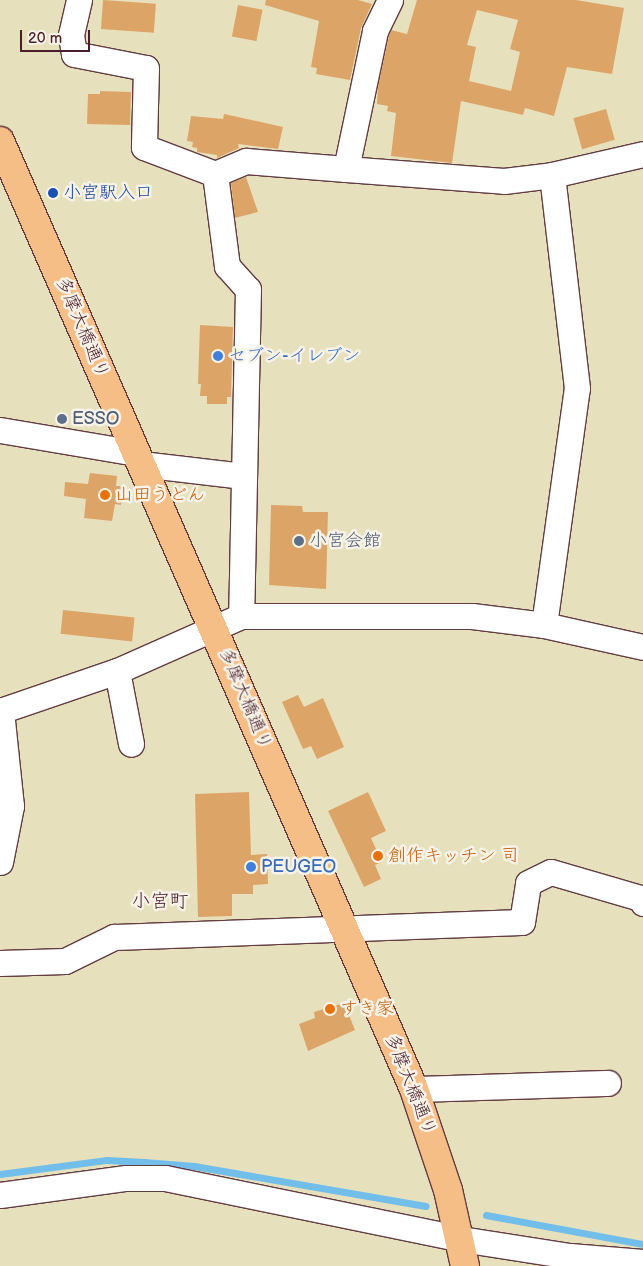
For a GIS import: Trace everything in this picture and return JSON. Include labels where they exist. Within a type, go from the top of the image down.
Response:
[{"type":"main road","name":"多摩大橋通り","points":[[0,141],[138,459],[215,628],[414,1089],[434,1143],[461,1239],[465,1266]]},
{"type":"street","points":[[79,0],[71,36],[74,54],[146,68],[144,147],[215,174],[246,161],[504,180],[552,175],[643,154]]},
{"type":"street","points":[[346,169],[375,31],[390,0]]},
{"type":"street","points":[[215,174],[227,266],[248,289],[241,616]]},
{"type":"street","points":[[544,625],[577,388],[552,175]]},
{"type":"street","points":[[0,430],[138,459],[243,476]]},
{"type":"street","points":[[0,862],[11,806],[0,711],[117,671],[241,616],[472,616],[544,625],[643,647]]},
{"type":"street","points":[[117,671],[131,744]]},
{"type":"street","points":[[0,963],[65,961],[114,937],[344,926],[522,922],[528,883],[551,872],[640,898],[643,903]]},
{"type":"street","points":[[414,1089],[608,1083]]},
{"type":"street","points":[[0,1195],[126,1178],[165,1178],[461,1239],[570,1256],[643,1262]]},
{"type":"building","points":[[103,0],[156,4],[154,33],[101,29]]},
{"type":"building","points":[[266,0],[358,0],[372,4],[361,28],[350,80],[316,74],[317,68],[311,67],[319,21],[265,5]]},
{"type":"building","points":[[417,0],[576,0],[624,8],[612,74],[567,67],[554,116],[525,108],[523,115],[461,101],[452,163],[391,156],[396,113],[387,111],[388,106],[377,104],[378,86],[391,30],[407,34]],"holes":[[[477,10],[518,20],[510,49],[520,52],[511,91],[469,81],[476,47],[467,45]]]},
{"type":"building","points":[[238,5],[263,10],[256,41],[232,36]]},
{"type":"building","points":[[100,91],[131,92],[130,125],[87,124],[88,94],[100,94]]},
{"type":"building","points":[[606,109],[615,140],[582,149],[573,118]]},
{"type":"building","points":[[224,114],[283,127],[278,149],[238,144],[239,148],[217,158],[217,155],[197,152],[197,148],[192,147],[193,142],[187,141],[191,116],[223,119]]},
{"type":"building","points":[[246,177],[258,212],[235,218],[231,183]]},
{"type":"building","name":"セブン-イレブン","points":[[200,325],[233,327],[231,397],[227,397],[227,404],[207,404],[207,396],[200,396],[201,384],[198,384]]},
{"type":"building","name":"山田うどん","points":[[90,473],[117,476],[116,486],[123,486],[121,505],[115,504],[112,521],[84,518],[86,499],[64,496],[65,482],[88,484]]},
{"type":"building","name":"小宮会館","points":[[271,505],[302,506],[303,512],[328,512],[326,589],[269,585]]},
{"type":"building","points":[[63,610],[135,618],[132,641],[60,634]]},
{"type":"building","points":[[298,695],[304,707],[323,698],[344,747],[317,759],[311,746],[303,749],[282,702]]},
{"type":"building","points":[[249,792],[251,855],[267,854],[268,884],[253,885],[253,894],[232,894],[232,916],[198,917],[195,794]]},
{"type":"building","points":[[368,792],[386,831],[371,838],[382,862],[375,865],[381,879],[364,887],[328,811]]},
{"type":"building","points":[[344,1003],[355,1030],[308,1051],[299,1024],[315,1018],[314,1012]]},
{"type":"waterway","points":[[0,1174],[107,1160],[144,1162],[194,1166],[426,1206]]},
{"type":"waterway","points":[[486,1215],[643,1244]]},
{"type":"place","name":"小宮駅入口","points":[[53,193]]},
{"type":"place","name":"セブン-イレブン","points":[[218,356]]},
{"type":"place","name":"ESSO","points":[[62,419]]},
{"type":"place","name":"山田うどん","points":[[105,495]]},
{"type":"place","name":"小宮会館","points":[[299,541]]},
{"type":"place","name":"創作キッチン 司","points":[[378,856]]},
{"type":"place","name":"PEUGEO","points":[[251,867]]},
{"type":"place","name":"すき家","points":[[330,1009]]},
{"type":"district","name":"小宮町","points":[[160,902]]}]
